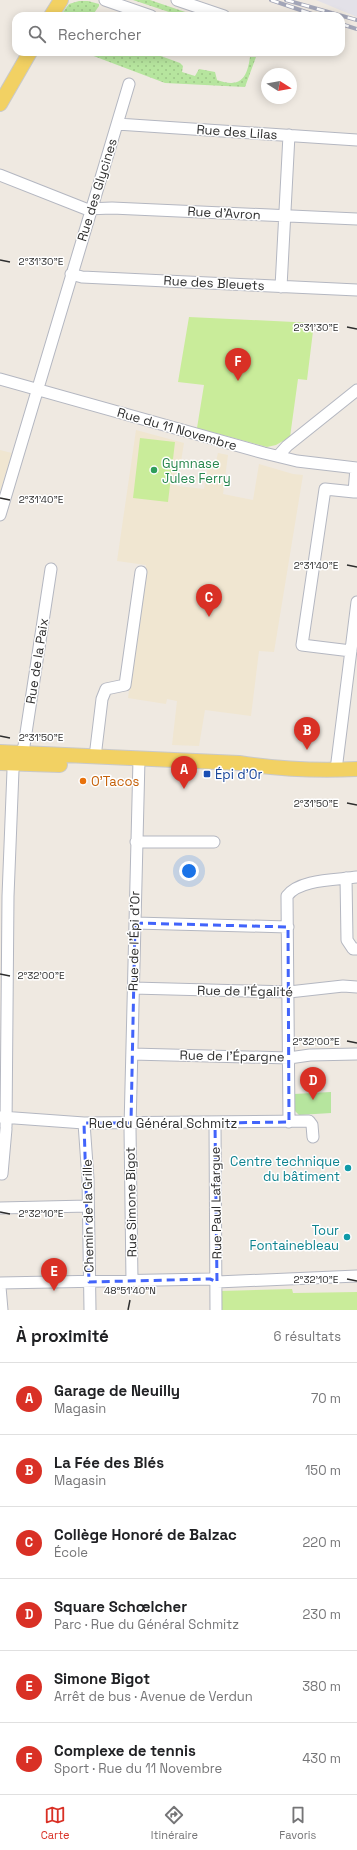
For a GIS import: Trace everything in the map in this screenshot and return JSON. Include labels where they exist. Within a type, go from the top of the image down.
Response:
[{"type":"main road","points":[[53,12],[60,0]]},
{"type":"main road","points":[[0,104],[28,56]]},
{"type":"main road","points":[[0,752],[18,758],[139,763],[239,763],[256,766],[357,770]]},
{"type":"main road","points":[[0,763],[18,758],[94,757],[139,763]]},
{"type":"main road","points":[[336,770],[357,774]]},
{"type":"street","points":[[104,0],[139,12]]},
{"type":"street","points":[[177,0],[212,12]]},
{"type":"street","name":"Rue des Glycines","points":[[0,515],[128,84]]},
{"type":"street","name":"Rue des Lilas","points":[[117,124],[357,140]]},
{"type":"street","points":[[281,287],[289,135]]},
{"type":"street","name":"Rue d'Avron","points":[[0,175],[80,206],[92,208],[357,219]]},
{"type":"street","name":"Rue des Bleuets","points":[[71,274],[82,277],[357,290]]},
{"type":"street","name":"Rue du 11 Novembre","points":[[0,379],[297,461],[356,468]]},
{"type":"street","points":[[278,456],[287,446],[357,390]]},
{"type":"street","points":[[351,651],[302,645],[325,489],[355,492],[356,468]]},
{"type":"street","name":"Rue de la Paix","points":[[2,1174],[5,1123],[4,896],[6,833],[13,770],[24,746],[51,569]]},
{"type":"street","points":[[94,757],[102,699],[106,689],[125,685],[141,572]]},
{"type":"street","points":[[336,770],[357,602]]},
{"type":"street","name":"Rue de l'Épi d'Or","points":[[131,1123],[136,842],[139,763]]},
{"type":"street","points":[[136,842],[214,842]]},
{"type":"street","points":[[289,1122],[287,896],[292,889],[306,884],[351,878],[347,940],[353,949],[357,949]]},
{"type":"street","points":[[135,922],[288,927]]},
{"type":"street","name":"Rue de l'Égalité","points":[[133,988],[289,992],[314,991],[343,986],[357,987]]},
{"type":"street","name":"Rue de l'Épargne","points":[[132,1054],[289,1058],[310,1055],[357,1054]]},
{"type":"street","name":"Rue du Général Schmitz","points":[[5,1123],[215,1123],[309,1121],[312,1125],[313,1137]]},
{"type":"street","name":"Chemin de la Grille","points":[[84,1123],[88,1206],[90,1310]]},
{"type":"street","name":"Rue Simone Bigot","points":[[131,1123],[132,1280]]},
{"type":"street","name":"Rue Paul Lafargue","points":[[215,1123],[216,1310]]},
{"type":"street","points":[[0,1208],[88,1206]]},
{"type":"street","points":[[0,1283],[210,1279],[217,1282],[357,1276]]},
{"type":"street","points":[[0,1287],[2,1310]]},
{"type":"highlighted area","points":[[135,923],[288,927],[289,1122],[215,1123],[217,1282],[210,1279],[89,1282],[84,1123],[131,1123]]},
{"type":"shaded area","points":[[316,0],[357,0],[357,17]]},
{"type":"shaded area","points":[[136,430],[184,443],[177,486],[204,489],[209,460],[216,461],[218,453],[228,455],[223,494],[253,500],[259,464],[293,474],[303,475],[274,652],[259,651],[251,716],[205,710],[199,746],[172,745],[177,701],[167,699],[166,704],[128,698],[146,565],[117,561]]},
{"type":"shaded area","points":[[0,450],[12,453],[0,492]]},
{"type":"green space","points":[[133,0],[150,0],[185,12],[169,12]]},
{"type":"green space","points":[[79,1],[88,1],[99,4],[99,6],[95,12],[63,12],[69,4]]},
{"type":"green space","points":[[94,56],[161,56],[180,63],[183,66],[182,72],[195,76],[199,69],[215,72],[217,80],[231,83],[241,80],[247,71],[250,57],[256,57],[245,87],[165,83]]},
{"type":"green space","points":[[189,317],[314,323],[307,380],[298,379],[290,437],[276,445],[267,447],[197,428],[204,385],[178,382]]},
{"type":"green space","name":"Gymnase Jules Ferry","points":[[140,438],[175,442],[168,502],[133,498]]},
{"type":"green space","points":[[331,1092],[331,1113],[299,1115],[295,1111],[294,1094]]},
{"type":"green space","points":[[292,1289],[293,1293],[357,1292],[357,1310],[221,1310],[220,1291]]},
{"type":"railway","points":[[271,0],[306,12]]},
{"type":"railway","points":[[286,0],[329,12]]},
{"type":"railway","points":[[345,17],[357,20]]},
{"type":"railway","points":[[345,25],[357,29]]},
{"type":"place","name":"Complexe de tennis","points":[[238,381]]},
{"type":"place","name":"Gymnase Jules Ferry","points":[[154,470]]},
{"type":"place","name":"Collège Honoré de Balzac","points":[[209,617]]},
{"type":"place","name":"La Fée des Blés","points":[[307,750]]},
{"type":"place","name":"Épi d'Or","points":[[207,774]]},
{"type":"place","name":"O'Tacos","points":[[83,781]]},
{"type":"place","name":"Garage de Neuilly","points":[[184,789]]},
{"type":"place","name":"Square Schœlcher","points":[[313,1100]]},
{"type":"place","name":"Centre technique du bâtiment","points":[[348,1168]]},
{"type":"place","name":"Tour Fontainebleau","points":[[347,1237]]},
{"type":"place","name":"Simone Bigot","points":[[54,1291]]}]
